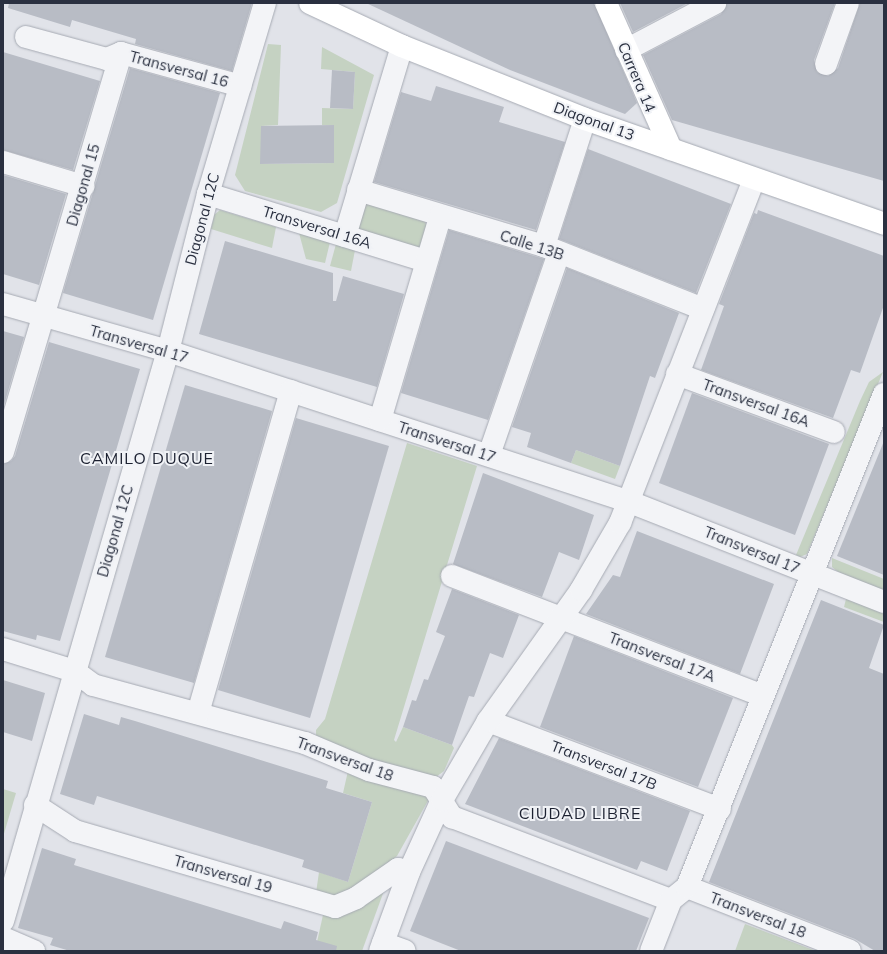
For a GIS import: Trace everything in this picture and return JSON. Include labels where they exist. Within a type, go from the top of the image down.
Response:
[{"type":"main road","name":"Diagonal 13","points":[[310,3],[402,46],[584,119],[884,224]]},
{"type":"main road","name":"Carrera 14","points":[[606,3],[671,149]]},
{"type":"street","name":"Diagonal 12C","points":[[3,921],[35,805],[168,351],[208,194],[266,3]]},
{"type":"street","points":[[626,50],[715,3]]},
{"type":"street","points":[[826,64],[848,3]]},
{"type":"street","name":"Transversal 16","points":[[26,38],[107,59],[121,53],[240,86]]},
{"type":"street","points":[[345,236],[402,46]]},
{"type":"street","name":"Diagonal 15","points":[[3,452],[83,186],[121,53]]},
{"type":"street","points":[[489,455],[551,250],[584,119]]},
{"type":"street","points":[[3,162],[83,186]]},
{"type":"street","points":[[406,951],[382,947],[409,872],[442,800],[488,721],[581,590],[630,502],[677,374],[754,179]]},
{"type":"street","name":"Calle 13B","points":[[358,190],[440,217],[551,250],[703,309]]},
{"type":"street","name":"Transversal 16A","points":[[208,194],[426,261]]},
{"type":"street","points":[[380,420],[440,217]]},
{"type":"street","name":"Transversal 17","points":[[3,304],[168,351],[630,502],[884,602]]},
{"type":"street","name":"Transversal 16A","points":[[677,374],[834,432]]},
{"type":"street","points":[[198,713],[291,392]]},
{"type":"street","points":[[651,951],[720,810],[884,394]]},
{"type":"street","points":[[452,576],[561,618]]},
{"type":"street","name":"Transversal 17A","points":[[561,618],[764,696]]},
{"type":"street","name":"Transversal 18","points":[[3,649],[74,671],[93,685],[305,743],[370,770],[433,787],[452,817],[850,951]]},
{"type":"street","name":"Transversal 17B","points":[[488,721],[720,810]]},
{"type":"street","name":"Transversal 19","points":[[35,805],[75,831],[335,907],[356,898],[398,869],[409,872]]},
{"type":"street","points":[[3,938],[34,951]]},
{"type":"green space","points":[[268,44],[281,45],[278,125],[261,126],[261,164],[334,163],[334,125],[322,125],[322,108],[353,109],[355,72],[321,69],[322,47],[374,75],[337,203],[321,212],[245,191],[235,175]]},
{"type":"green space","points":[[366,203],[425,221],[427,228],[419,249],[357,230]]},
{"type":"green space","points":[[220,210],[276,227],[272,248],[211,229],[214,215]]},
{"type":"green space","points":[[299,233],[330,242],[325,263],[306,259]]},
{"type":"green space","points":[[336,244],[355,250],[351,271],[330,266]]},
{"type":"green space","points":[[883,372],[807,554],[800,557],[796,555],[860,401],[869,382]]},
{"type":"green space","points":[[407,443],[477,466],[394,740],[396,742],[403,727],[452,745],[454,748],[444,771],[436,777],[404,772],[317,739],[316,735],[316,730],[325,719]]},
{"type":"green space","points":[[576,450],[620,466],[615,479],[571,463]]},
{"type":"green space","points":[[832,558],[884,579],[884,591],[838,572],[832,567]]},
{"type":"green space","points":[[846,599],[884,613],[884,622],[844,607]]},
{"type":"green space","points":[[348,771],[428,795],[429,799],[397,856],[368,882],[336,895],[323,895],[316,893],[319,872],[348,882],[372,802],[343,793]]},
{"type":"green space","points":[[3,789],[16,793],[3,837]]},
{"type":"green space","points":[[385,888],[362,951],[315,951],[323,915]]},
{"type":"green space","points":[[745,924],[816,951],[735,951]]},
{"type":"building","points":[[9,3],[252,3],[232,71],[135,44],[136,39],[72,20],[70,27],[8,8]]},
{"type":"building","points":[[366,3],[594,3],[637,103],[625,114],[510,70]]},
{"type":"building","points":[[620,3],[688,3],[633,32]]},
{"type":"building","points":[[727,3],[835,3],[814,60],[817,72],[828,76],[838,68],[860,3],[884,3],[884,181],[672,120],[643,55],[721,14]]},
{"type":"building","points":[[3,52],[100,81],[73,170],[3,150]]},
{"type":"building","points":[[130,68],[220,93],[153,320],[63,293]]},
{"type":"building","points":[[332,70],[355,72],[353,109],[330,108]]},
{"type":"building","points":[[436,86],[504,107],[499,122],[565,142],[536,230],[374,182],[401,92],[431,101]]},
{"type":"building","points":[[334,125],[334,163],[260,164],[261,126]]},
{"type":"building","points":[[588,149],[731,204],[696,293],[559,239]]},
{"type":"building","points":[[3,175],[66,194],[39,285],[3,274]]},
{"type":"building","points":[[758,210],[884,256],[884,305],[860,373],[851,370],[833,418],[701,370],[724,306],[719,304],[754,213],[757,214]]},
{"type":"building","points":[[449,230],[544,259],[488,420],[401,393]]},
{"type":"building","points":[[225,241],[333,273],[333,301],[336,301],[343,276],[404,294],[377,387],[199,334]]},
{"type":"building","points":[[567,268],[679,313],[655,378],[650,376],[620,466],[576,450],[571,463],[527,447],[531,433],[512,427]]},
{"type":"building","points":[[3,331],[24,337],[3,408]]},
{"type":"building","points":[[49,342],[140,369],[60,641],[37,635],[36,640],[3,631],[3,464],[11,461],[15,456]]},
{"type":"building","points":[[185,385],[272,411],[194,683],[105,657]]},
{"type":"building","points":[[692,393],[829,444],[795,535],[659,483]]},
{"type":"building","points":[[296,418],[389,446],[310,718],[218,690]]},
{"type":"building","points":[[884,441],[884,575],[837,556]]},
{"type":"building","points":[[483,473],[594,515],[579,560],[559,552],[542,597],[453,564]]},
{"type":"building","points":[[637,531],[774,584],[740,674],[586,614],[613,575],[620,577]]},
{"type":"building","points":[[452,589],[519,615],[503,658],[490,653],[474,697],[469,696],[452,745],[403,727],[412,700],[416,701],[424,679],[428,680],[445,636],[436,632]]},
{"type":"building","points":[[821,600],[884,625],[869,668],[884,674],[884,951],[875,951],[855,939],[709,882]]},
{"type":"building","points":[[574,636],[733,698],[698,787],[540,727]]},
{"type":"building","points":[[3,680],[45,693],[32,741],[3,732]]},
{"type":"building","points":[[84,714],[119,725],[121,717],[135,721],[328,781],[326,788],[372,802],[348,882],[302,867],[304,860],[97,796],[94,805],[60,794]]},
{"type":"building","points":[[499,738],[690,811],[667,871],[641,861],[637,870],[465,804]]},
{"type":"building","points":[[446,841],[649,918],[636,951],[461,951],[410,931]]},
{"type":"building","points":[[42,848],[76,859],[74,865],[281,929],[284,921],[318,932],[316,940],[337,946],[336,951],[70,951],[50,945],[53,938],[18,928]]},
{"type":"district","name":"CAMILO DUQUE","points":[[147,458]]},
{"type":"district","name":"CIUDAD LIBRE","points":[[580,813]]}]
